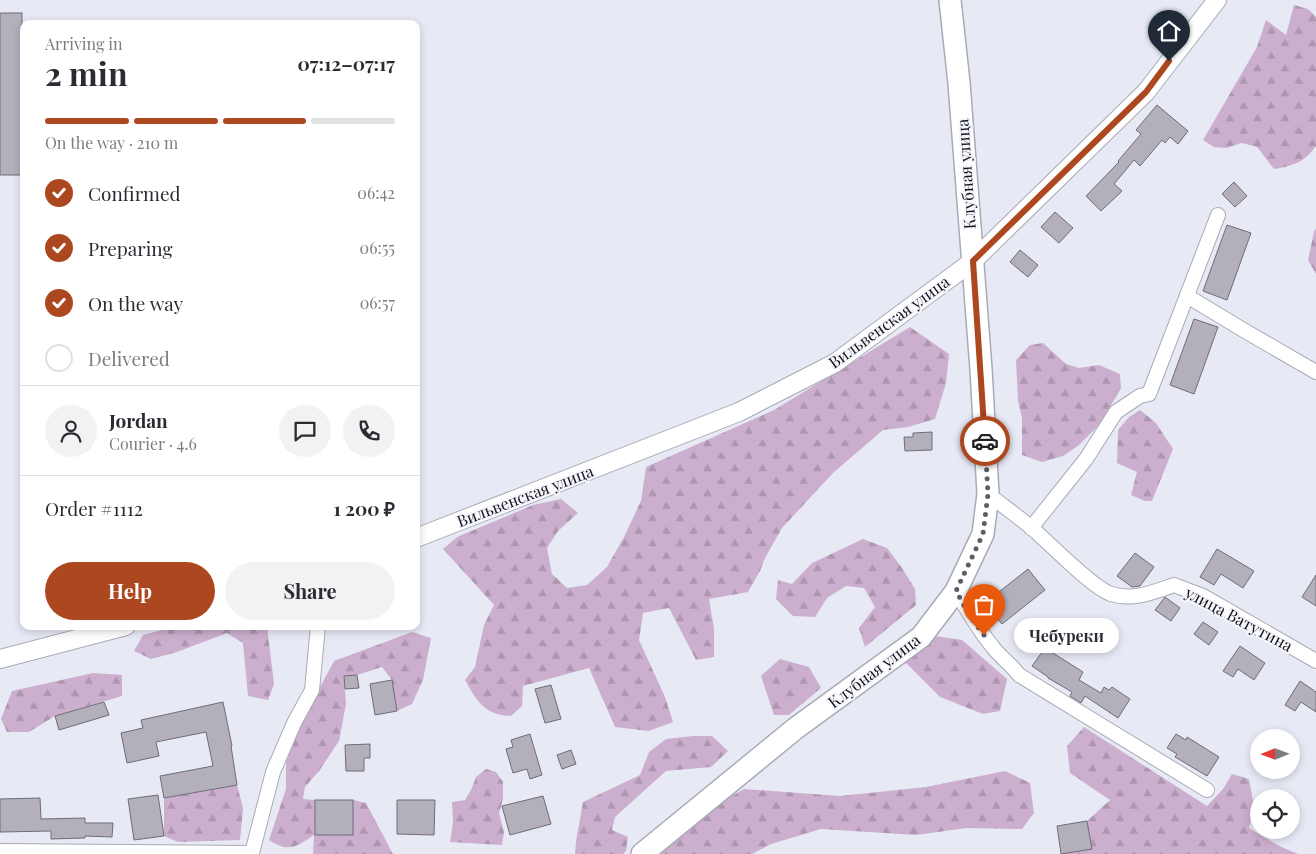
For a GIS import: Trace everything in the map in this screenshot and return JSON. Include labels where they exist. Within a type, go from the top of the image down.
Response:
[{"type":"main road","name":"Клубная улица","points":[[642,854],[796,728],[921,638],[956,591],[983,534],[988,494],[960,83],[950,0]]},
{"type":"street","name":"Вильвенская улица","points":[[420,536],[739,412],[835,363],[973,261],[1146,92],[1217,0]]},
{"type":"street","points":[[1031,528],[1086,459],[1116,412],[1140,396],[1149,394],[1218,215]]},
{"type":"street","points":[[1187,296],[1316,372]]},
{"type":"street","name":"улица Ватутина","points":[[988,494],[1108,594],[1121,597],[1136,596],[1149,594],[1174,585],[1203,596],[1316,660]]},
{"type":"street","points":[[956,591],[970,616],[993,648],[1019,675],[1207,790]]},
{"type":"street","points":[[0,659],[111,630]]},
{"type":"street","points":[[0,851],[252,854],[274,772],[294,723],[312,690],[318,630]]},
{"type":"green space","points":[[1294,5],[1308,9],[1316,17],[1316,146],[1303,160],[1274,169],[1257,147],[1242,143],[1226,148],[1214,147],[1203,140],[1257,47],[1266,20],[1286,35]]},
{"type":"green space","points":[[1316,228],[1316,274],[1308,260]]},
{"type":"green space","points":[[910,327],[949,354],[946,383],[935,419],[908,427],[883,430],[833,473],[782,528],[748,592],[709,599],[714,629],[714,657],[696,660],[669,608],[643,613],[639,640],[665,697],[673,722],[649,731],[615,727],[589,668],[523,686],[522,706],[511,716],[494,713],[482,706],[465,680],[475,667],[484,625],[494,605],[443,549],[457,537],[533,505],[561,499],[578,513],[558,531],[547,548],[552,574],[567,588],[587,585],[607,567],[624,537],[641,501],[646,467],[774,410]]},
{"type":"green space","points":[[1043,343],[1066,364],[1079,368],[1099,365],[1120,374],[1121,388],[1100,424],[1079,445],[1063,456],[1042,462],[1022,455],[1022,418],[1018,401],[1016,360],[1030,345]]},
{"type":"green space","points":[[1140,410],[1156,423],[1173,449],[1152,501],[1145,501],[1131,495],[1137,472],[1117,463],[1118,430],[1129,417]]},
{"type":"green space","points":[[863,539],[887,548],[915,589],[916,605],[865,647],[859,628],[875,607],[864,588],[846,586],[827,598],[815,617],[793,616],[776,599],[778,580],[792,584],[812,563]]},
{"type":"green space","points":[[161,630],[267,630],[274,684],[268,700],[248,696],[243,643],[227,633],[177,652],[151,659],[134,651],[143,635]]},
{"type":"green space","points":[[412,632],[431,638],[423,680],[412,704],[397,711],[392,680],[382,667],[357,675],[344,676],[346,704],[339,741],[319,771],[305,787],[303,799],[315,800],[315,835],[353,835],[353,800],[366,803],[393,854],[313,854],[314,835],[292,847],[282,846],[269,840],[286,789],[286,762],[306,713],[334,661]]},
{"type":"green space","points":[[935,636],[962,640],[1007,679],[1000,711],[983,714],[940,697],[905,662]]},
{"type":"green space","points":[[780,659],[809,667],[821,688],[789,715],[774,715],[761,676]]},
{"type":"green space","points":[[93,673],[122,675],[122,696],[55,716],[29,732],[7,732],[1,719],[12,691]]},
{"type":"green space","points":[[1084,727],[1207,806],[1223,789],[1232,774],[1249,779],[1251,789],[1250,839],[1267,839],[1298,854],[1061,854],[1092,848],[1087,821],[1110,800],[1070,773],[1067,746]]},
{"type":"green space","points":[[712,736],[728,751],[711,767],[666,771],[615,817],[612,830],[628,837],[626,851],[623,854],[575,854],[583,802],[640,775],[649,752],[666,739]]},
{"type":"green space","points":[[486,769],[496,772],[503,782],[503,800],[499,813],[504,832],[502,845],[450,842],[453,823],[452,802],[465,800],[476,777]]},
{"type":"green space","points":[[1005,771],[1030,783],[1034,813],[1022,829],[967,828],[916,835],[821,829],[771,844],[752,854],[659,854],[721,802],[744,789],[840,796],[926,787]]},
{"type":"green space","points":[[237,785],[243,808],[240,840],[178,842],[164,836],[164,798]]},
{"type":"building","points":[[0,13],[22,13],[22,20],[20,20],[20,175],[0,175]]},
{"type":"building","points":[[1157,105],[1188,131],[1178,144],[1170,137],[1165,143],[1162,140],[1140,166],[1134,160],[1114,184],[1122,191],[1101,211],[1086,196],[1119,162],[1141,134],[1136,130]]},
{"type":"building","points":[[1234,182],[1247,196],[1235,207],[1222,194]]},
{"type":"building","points":[[1055,212],[1073,228],[1059,243],[1041,227]]},
{"type":"building","points":[[1227,225],[1251,233],[1227,300],[1203,291]]},
{"type":"building","points":[[1020,250],[1038,265],[1028,277],[1010,262]]},
{"type":"building","points":[[1194,319],[1218,327],[1194,394],[1170,385]]},
{"type":"building","points":[[932,432],[932,450],[905,451],[904,437],[913,437],[913,433]]},
{"type":"building","points":[[1217,549],[1254,571],[1243,588],[1221,574],[1214,585],[1200,577]]},
{"type":"building","points":[[1135,553],[1154,567],[1140,586],[1132,587],[1117,576]]},
{"type":"building","points":[[1028,569],[1045,590],[1002,624],[985,603]]},
{"type":"building","points":[[1316,575],[1316,606],[1302,597]]},
{"type":"building","points":[[1165,597],[1180,608],[1171,621],[1155,610]]},
{"type":"building","points":[[1203,622],[1218,632],[1209,645],[1194,634]]},
{"type":"building","points":[[1240,646],[1265,663],[1254,680],[1238,669],[1233,677],[1223,671]]},
{"type":"building","points":[[1045,648],[1083,672],[1079,680],[1101,693],[1104,687],[1109,690],[1112,687],[1130,699],[1118,718],[1085,696],[1081,703],[1070,696],[1072,692],[1032,666]]},
{"type":"building","points":[[357,675],[359,688],[345,689],[344,676]]},
{"type":"building","points":[[392,680],[397,711],[375,715],[370,684]]},
{"type":"building","points":[[1300,681],[1316,692],[1316,712],[1301,702],[1295,711],[1285,705]]},
{"type":"building","points":[[551,685],[561,719],[545,723],[535,689]]},
{"type":"building","points":[[104,702],[109,715],[59,730],[55,716]]},
{"type":"building","points":[[223,702],[232,746],[237,785],[164,798],[160,776],[213,766],[206,732],[156,742],[159,756],[127,763],[121,733],[143,728],[141,720]]},
{"type":"building","points":[[530,734],[542,775],[530,779],[527,769],[513,773],[506,749],[513,747],[511,740]]},
{"type":"building","points":[[1176,734],[1186,740],[1187,737],[1219,757],[1207,776],[1175,757],[1177,754],[1167,748]]},
{"type":"building","points":[[370,744],[370,758],[364,758],[364,771],[346,771],[345,745]]},
{"type":"building","points":[[571,750],[576,764],[562,769],[557,755]]},
{"type":"building","points":[[158,795],[164,836],[134,840],[128,799]]},
{"type":"building","points":[[543,796],[551,824],[510,835],[502,806]]},
{"type":"building","points":[[40,798],[41,819],[85,818],[85,823],[113,823],[112,837],[85,836],[85,838],[51,839],[51,831],[0,832],[0,799]]},
{"type":"building","points":[[315,800],[353,800],[353,835],[315,835]]},
{"type":"building","points":[[397,800],[435,800],[434,835],[397,834]]},
{"type":"building","points":[[1087,821],[1092,849],[1061,854],[1057,826]]},
{"type":"way so far","points":[[984,635],[970,616],[956,591],[983,534],[988,494],[985,441]]},
{"type":"place","name":"Чебуреки","points":[[984,635]]},
{"type":"route","points":[[985,441],[973,261],[1146,92],[1169,61]]}]
